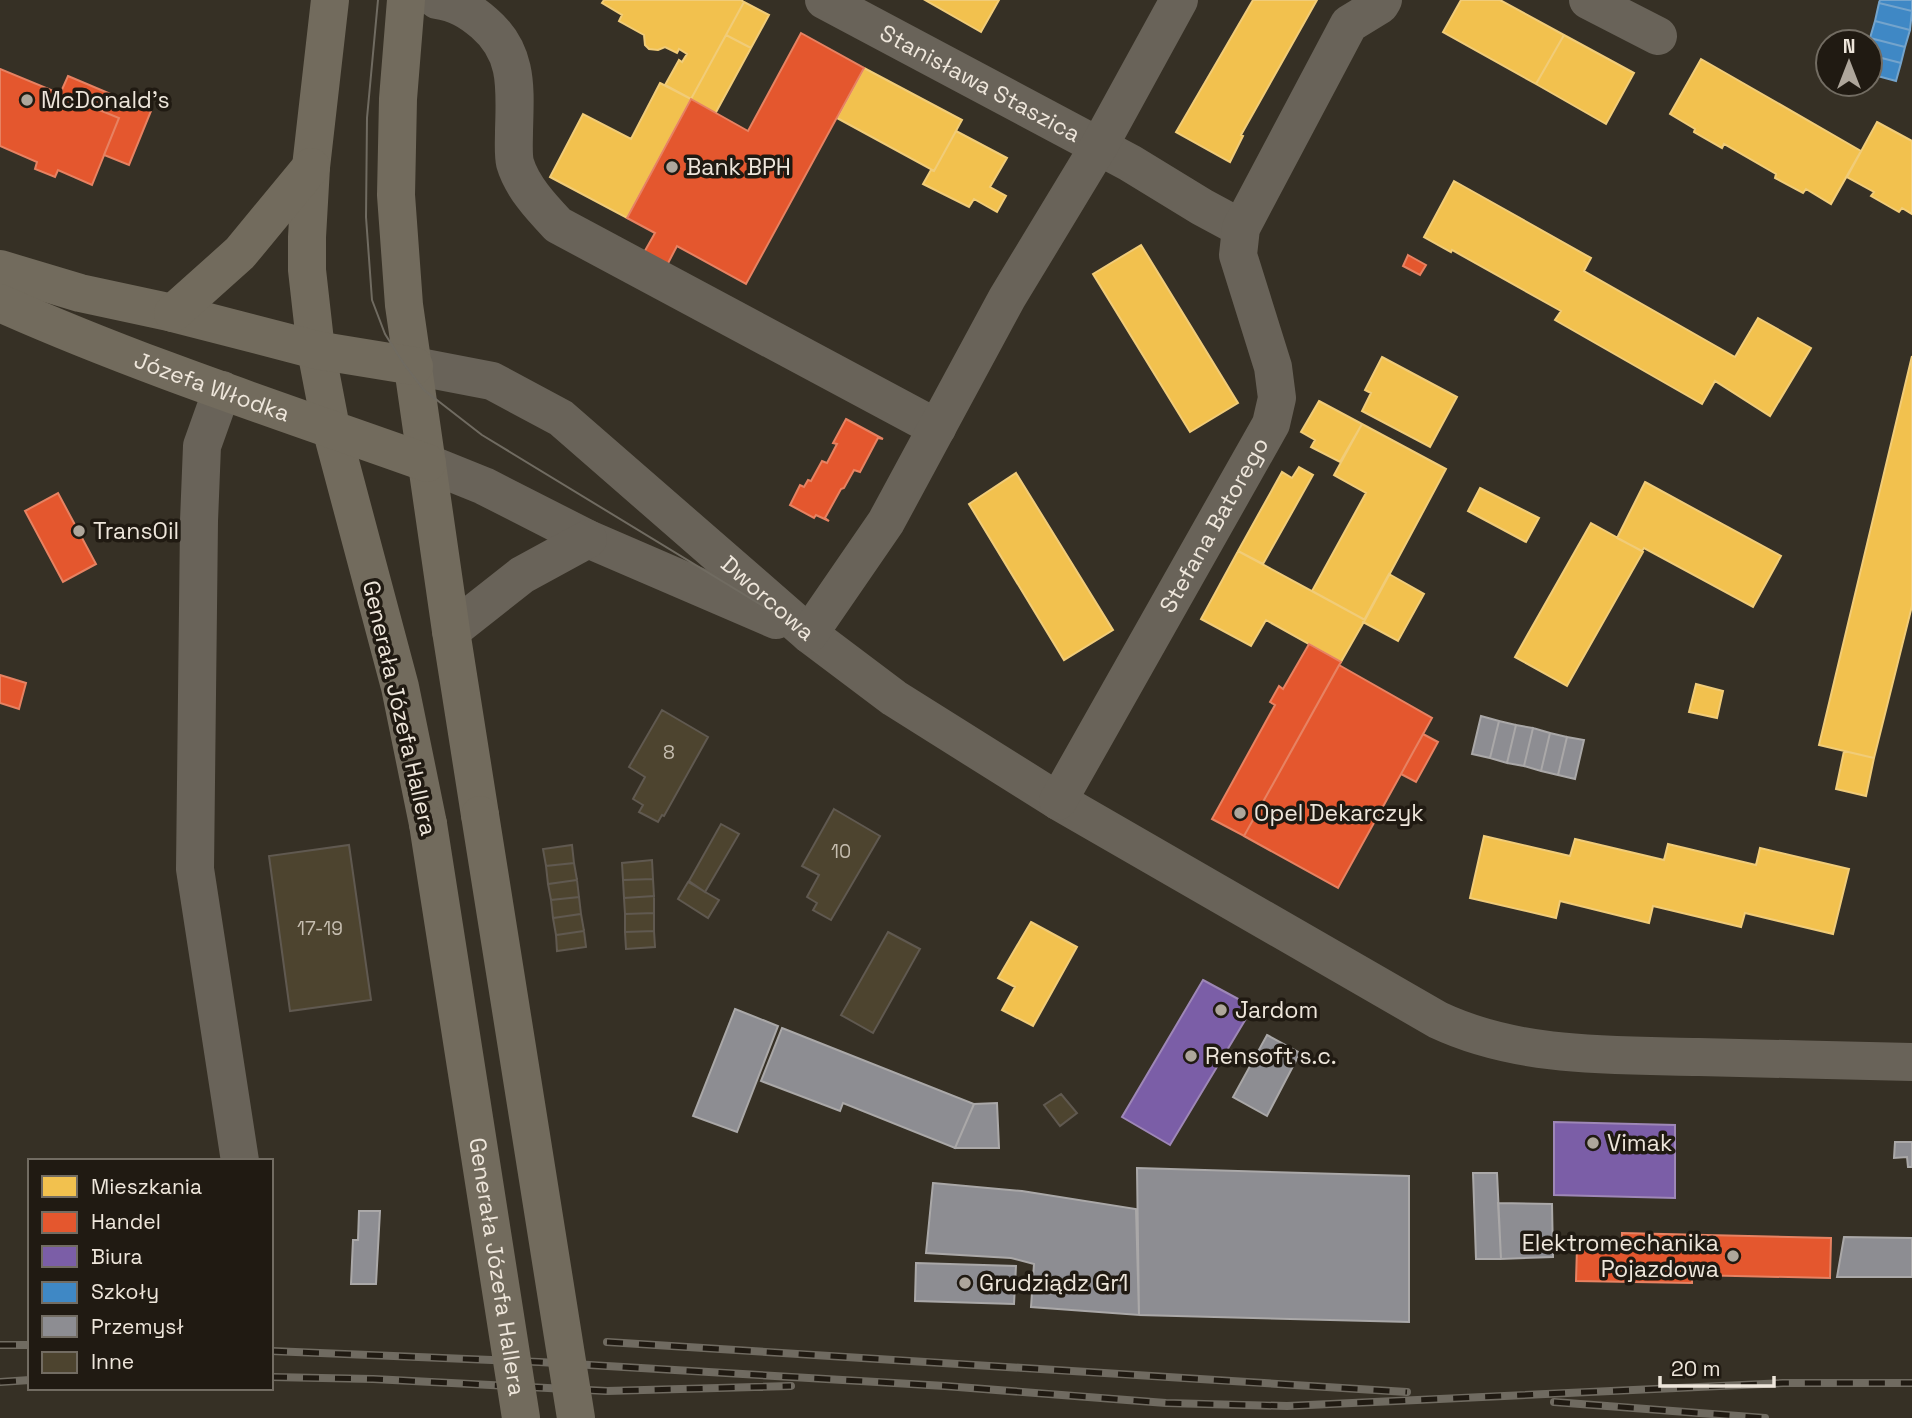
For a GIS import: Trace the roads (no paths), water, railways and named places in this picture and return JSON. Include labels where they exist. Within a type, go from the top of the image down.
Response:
[{"type":"main road","name":"Generała Józefa Hallera","points":[[330,0],[311,167],[307,270],[316,350],[331,428],[400,687],[428,824],[521,1418]]},
{"type":"main road","points":[[406,0],[398,99],[396,195],[404,305],[451,631],[576,1418]]},
{"type":"main road","points":[[173,313],[240,253],[311,167]]},
{"type":"main road","points":[[0,269],[80,293],[173,313],[316,350],[414,366]]},
{"type":"main road","name":"Józefa Włodka","points":[[0,303],[59,329],[427,463]]},
{"type":"street","points":[[437,0],[467,9],[491,29],[508,50],[514,76],[515,163],[541,207],[558,225],[937,428]]},
{"type":"street","name":"Stanisława Staszica","points":[[824,0],[1099,146]]},
{"type":"street","points":[[1179,0],[1099,146],[1007,298],[886,522],[809,634],[894,698],[1058,801],[1438,1020],[1468,1034],[1543,1050],[1650,1056],[1912,1060]]},
{"type":"street","name":"Stefana Batorego","points":[[1058,801],[1271,424],[1277,398],[1273,368],[1238,255],[1241,228],[1349,24],[1380,5],[1383,0]]},
{"type":"street","points":[[1588,0],[1658,36]]},
{"type":"street","points":[[1099,146],[1241,228]]},
{"type":"street","name":"Dworcowa","points":[[414,366],[492,381],[561,418],[809,634]]},
{"type":"street","points":[[222,390],[202,446],[195,869],[240,1159]]},
{"type":"street","name":"Dworcowa","points":[[427,463],[484,486],[588,539],[809,634]]},
{"type":"street","points":[[451,631],[522,575],[588,539]]},
{"type":"tram line","points":[[378,0],[367,118],[366,217],[372,300],[385,334],[404,364],[424,390],[482,435],[809,634]]},
{"type":"railway","points":[[607,1342],[1407,1392]]},
{"type":"railway","points":[[0,1345],[28,1345]]},
{"type":"railway","points":[[273,1351],[539,1362],[945,1386],[1166,1403],[1287,1406],[1783,1383],[1912,1383]]},
{"type":"railway","points":[[273,1377],[373,1379],[607,1391],[791,1386]]},
{"type":"railway","points":[[0,1382],[28,1380]]},
{"type":"railway","points":[[1554,1402],[1765,1418]]},
{"type":"place","name":"McDonald's","points":[[27,100]]},
{"type":"place","name":"Bank BPH","points":[[672,167]]},
{"type":"place","name":"TransOil","points":[[79,531]]},
{"type":"place","name":"Opel Dekarczyk","points":[[1240,813]]},
{"type":"place","name":"Jardom","points":[[1221,1010]]},
{"type":"place","name":"Rensoft s.c.","points":[[1191,1056]]},
{"type":"place","name":"Vimak","points":[[1593,1143]]},
{"type":"place","name":"Elektromechanika Pojazdowa","points":[[1733,1256]]},
{"type":"place","name":"Grudziądz Gr1","points":[[965,1283]]}]
